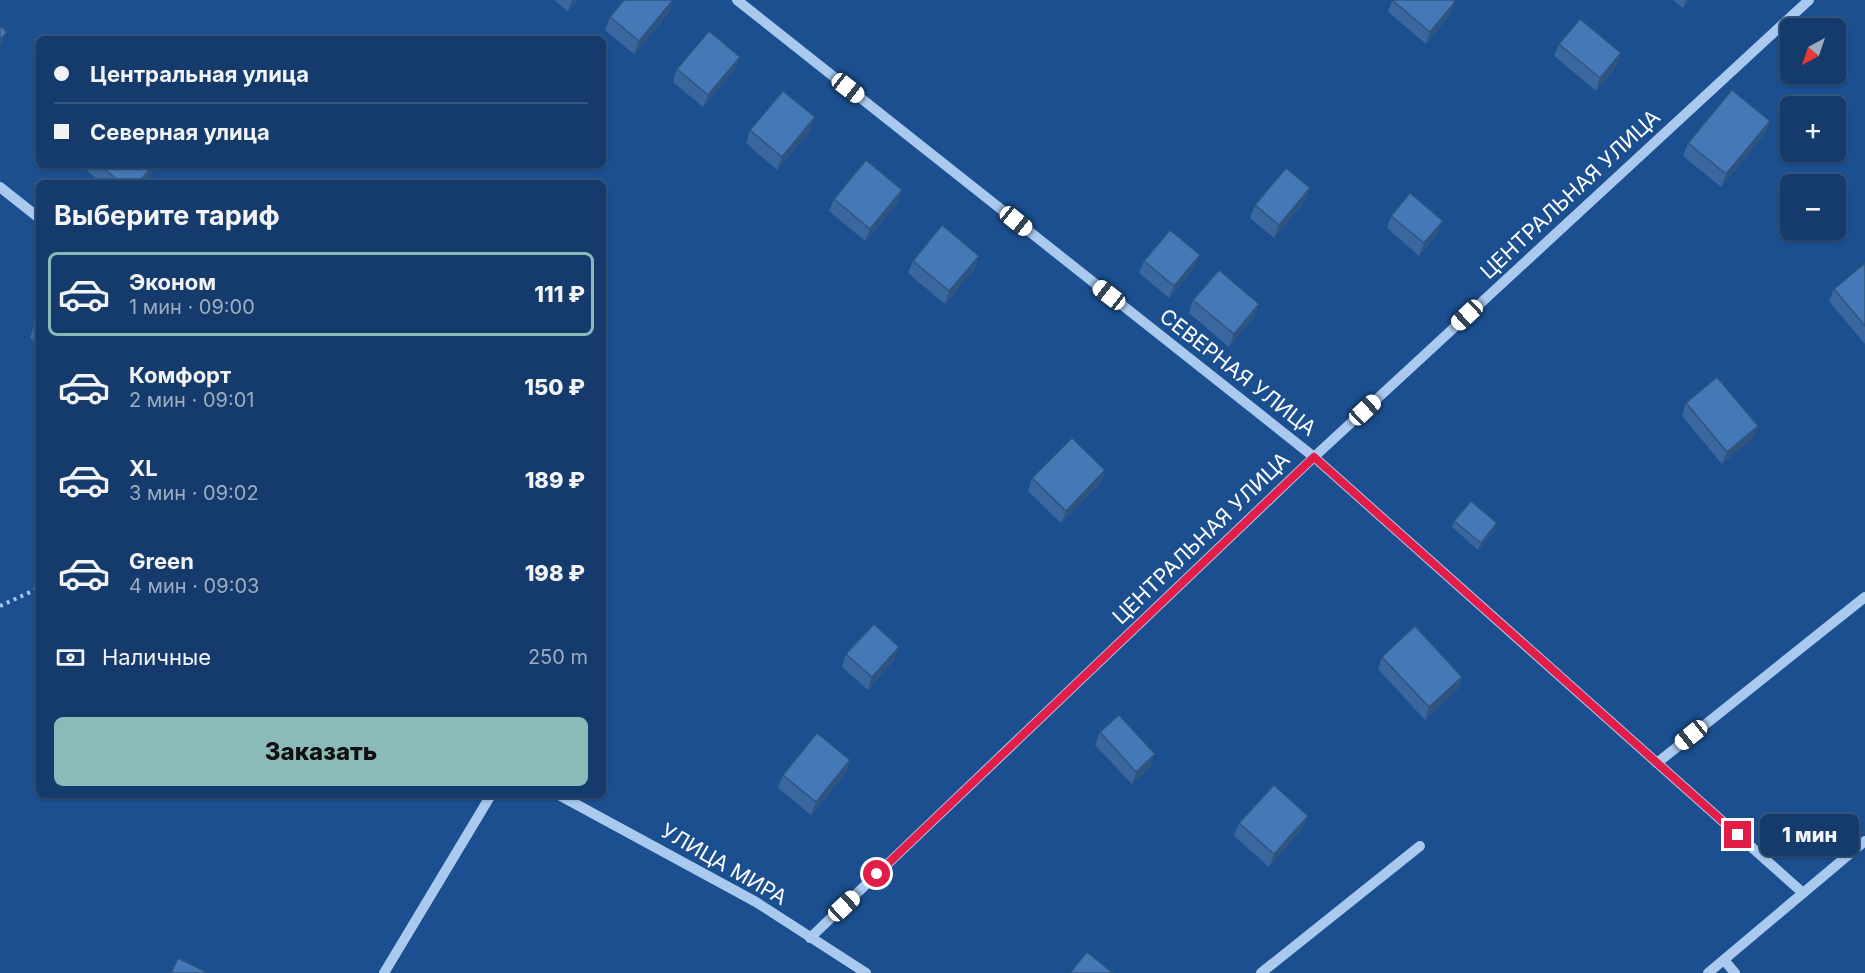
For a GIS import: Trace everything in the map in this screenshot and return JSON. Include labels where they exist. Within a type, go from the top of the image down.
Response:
[{"type":"street","name":"СЕВЕРНАЯ УЛИЦА","points":[[736,0],[1314,457],[1803,893]]},
{"type":"street","name":"ЦЕНТРАЛЬНАЯ УЛИЦА","points":[[810,938],[1314,457],[1809,0]]},
{"type":"street","points":[[0,187],[36,216]]},
{"type":"street","points":[[1657,763],[1865,597]]},
{"type":"street","points":[[384,973],[489,798]]},
{"type":"street","name":"УЛИЦА МИРА","points":[[565,798],[756,902],[866,973]]},
{"type":"street","points":[[1708,973],[1865,841]]},
{"type":"street","points":[[1261,973],[1420,846]]},
{"type":"street","points":[[1724,960],[1735,973]]},
{"type":"path","points":[[0,606],[36,589]]},
{"type":"building","points":[[624,0],[673,0],[639,41],[610,17]]},
{"type":"building","points":[[1392,0],[1453,0],[1455,2],[1430,32]]},
{"type":"building","points":[[1580,19],[1621,53],[1600,78],[1559,44]]},
{"type":"building","points":[[0,26],[7,32],[0,40]]},
{"type":"building","points":[[709,31],[740,57],[708,95],[677,69]]},
{"type":"building","points":[[1732,90],[1770,121],[1726,174],[1688,143]]},
{"type":"building","points":[[783,91],[815,117],[782,157],[750,130]]},
{"type":"building","points":[[866,160],[902,190],[870,229],[834,199]]},
{"type":"building","points":[[104,168],[150,168],[140,180],[118,180]]},
{"type":"building","points":[[1286,168],[1310,188],[1279,225],[1255,205]]},
{"type":"building","points":[[1410,193],[1443,221],[1424,243],[1391,216]]},
{"type":"building","points":[[942,225],[979,256],[949,291],[913,261]]},
{"type":"building","points":[[1170,230],[1200,255],[1174,286],[1144,261]]},
{"type":"building","points":[[1865,263],[1865,326],[1834,289]]},
{"type":"building","points":[[1219,270],[1259,304],[1234,334],[1193,300]]},
{"type":"building","points":[[1717,377],[1758,426],[1727,452],[1686,403]]},
{"type":"building","points":[[1072,438],[1105,470],[1066,511],[1032,478]]},
{"type":"building","points":[[1471,501],[1497,523],[1481,543],[1454,521]]},
{"type":"building","points":[[874,624],[899,647],[872,677],[846,654]]},
{"type":"building","points":[[1415,626],[1462,677],[1429,707],[1382,657]]},
{"type":"building","points":[[1119,715],[1155,754],[1136,772],[1100,732]]},
{"type":"building","points":[[817,733],[850,760],[816,802],[783,775]]},
{"type":"building","points":[[1274,785],[1308,816],[1274,854],[1239,823]]},
{"type":"building","points":[[1087,952],[1113,973],[1070,973]]},
{"type":"building","points":[[178,958],[208,973],[171,973]]},
{"type":"route","points":[[877,874],[1314,457],[1738,835]]}]
